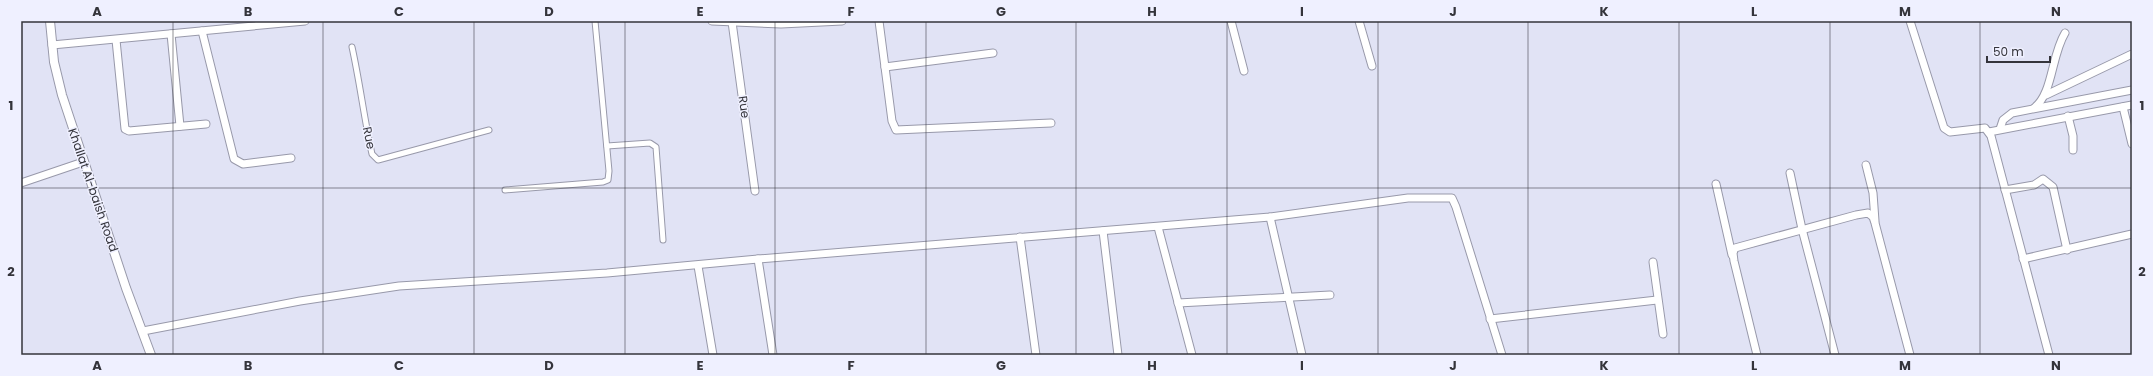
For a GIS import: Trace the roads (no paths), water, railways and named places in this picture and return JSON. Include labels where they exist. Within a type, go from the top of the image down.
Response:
[{"type":"street","name":"Khallat Al-baish Road","points":[[50,21],[52,45],[62,95],[126,288],[144,331],[151,355]]},
{"type":"street","points":[[52,45],[305,21]]},
{"type":"street","points":[[505,190],[603,182],[608,180],[607,146],[595,21]]},
{"type":"street","points":[[712,21],[781,24],[842,21]]},
{"type":"street","points":[[879,21],[892,121],[896,130],[1051,123]]},
{"type":"street","points":[[1231,21],[1244,71]]},
{"type":"street","points":[[1360,21],[1372,66]]},
{"type":"street","points":[[1910,21],[1944,128],[1950,132],[1982,128],[1989,132],[2049,355]]},
{"type":"street","name":"Rue","points":[[732,22],[755,191]]},
{"type":"street","points":[[202,31],[234,159],[238,163],[243,164],[291,158]]},
{"type":"street","points":[[2046,95],[2055,54],[2065,33]]},
{"type":"street","points":[[171,34],[180,126]]},
{"type":"street","points":[[116,40],[125,129],[129,131],[206,124]]},
{"type":"street","name":"Rue","points":[[352,47],[360,82],[362,109],[374,158],[378,160],[489,130]]},
{"type":"street","points":[[885,67],[993,53]]},
{"type":"street","points":[[2034,108],[2046,95],[2132,54]]},
{"type":"street","points":[[2000,129],[2002,120],[2006,116],[2034,108],[2132,90]]},
{"type":"street","points":[[1989,132],[2132,105]]},
{"type":"street","points":[[2123,107],[2132,144]]},
{"type":"street","points":[[2068,116],[2073,136],[2073,150]]},
{"type":"street","points":[[607,146],[650,143],[656,147],[663,240]]},
{"type":"street","points":[[21,183],[83,162]]},
{"type":"street","points":[[1866,165],[1872,193],[1875,223],[1910,355]]},
{"type":"street","points":[[1790,173],[1802,229],[1836,355]]},
{"type":"street","points":[[2005,190],[2034,184],[2043,179],[2053,187],[2067,250]]},
{"type":"street","points":[[1716,184],[1757,355]]},
{"type":"street","points":[[144,331],[300,301],[399,286],[698,266],[758,259],[1270,217],[1401,199],[1452,198],[1502,355]]},
{"type":"street","points":[[1734,261],[1733,253],[1735,248],[1802,229],[1861,214],[1870,214],[1875,223]]},
{"type":"street","points":[[1270,217],[1302,355]]},
{"type":"street","points":[[1158,227],[1192,355]]},
{"type":"street","points":[[1103,230],[1118,355]]},
{"type":"street","points":[[2023,259],[2132,234]]},
{"type":"street","points":[[1020,237],[1036,355]]},
{"type":"street","points":[[758,259],[773,355]]},
{"type":"street","points":[[1653,262],[1657,300],[1663,334]]},
{"type":"street","points":[[698,266],[713,355]]},
{"type":"street","points":[[1178,303],[1330,294]]},
{"type":"street","points":[[1490,319],[1657,300]]}]
